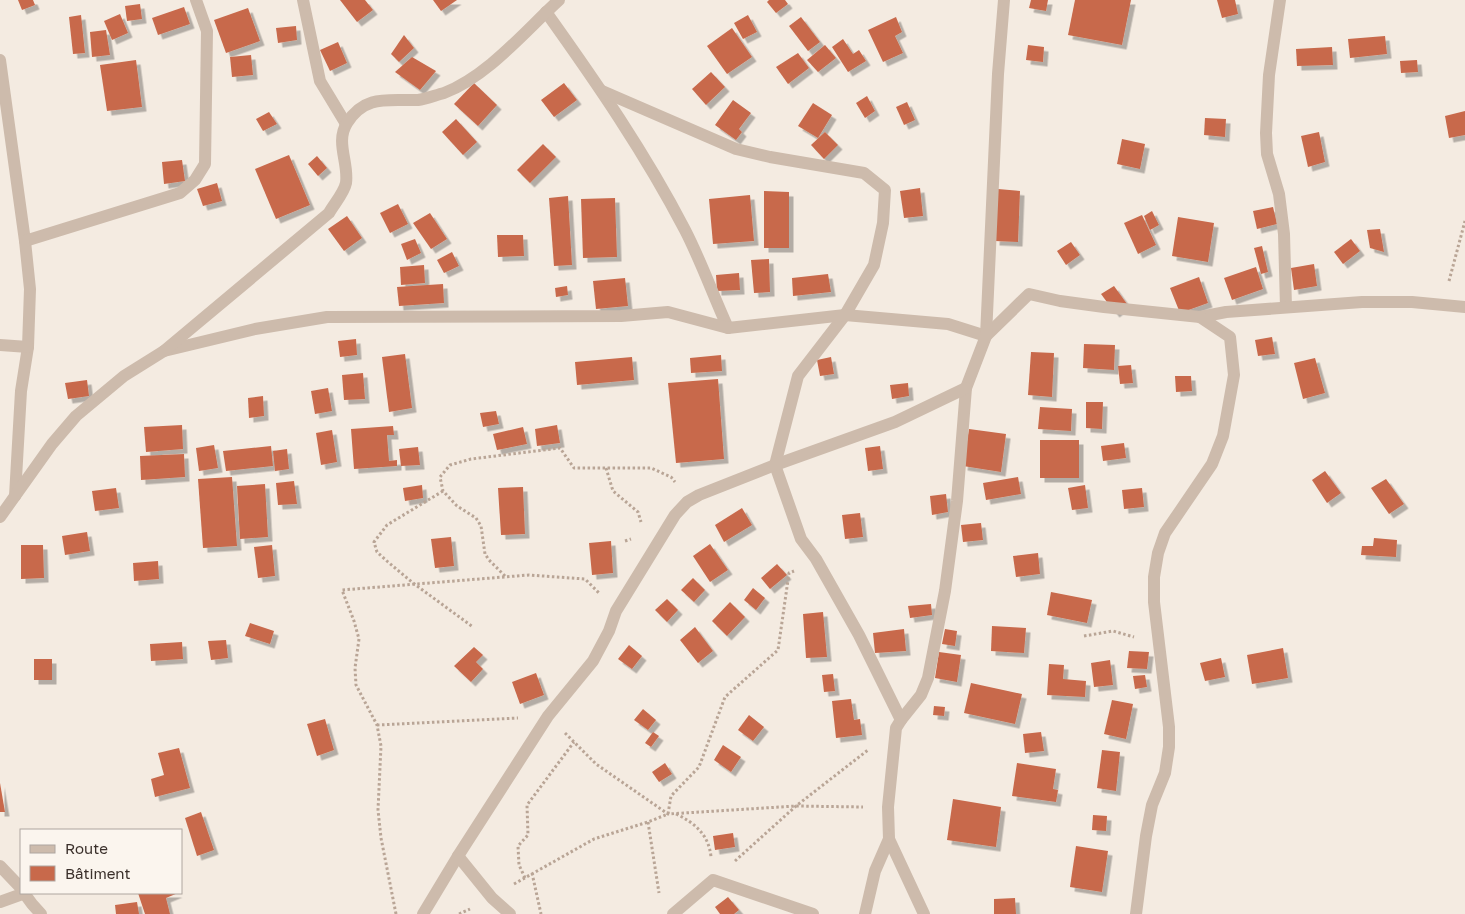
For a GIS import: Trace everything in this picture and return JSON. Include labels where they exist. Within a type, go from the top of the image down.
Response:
[{"type":"street","points":[[25,241],[180,193],[195,180],[205,164],[207,31],[196,0]]},
{"type":"street","points":[[303,0],[320,81],[346,124]]},
{"type":"street","points":[[0,518],[52,444],[76,416],[124,376],[164,351],[329,213],[346,185],[342,141],[346,124],[361,107],[380,100],[420,100],[466,83],[503,53],[559,0]]},
{"type":"street","points":[[924,914],[889,839],[888,807],[899,724],[922,694],[928,678],[945,591],[957,502],[966,388],[986,336],[998,74],[1004,0]]},
{"type":"street","points":[[1280,0],[1269,75],[1266,133],[1267,154],[1279,194],[1282,218],[1286,307]]},
{"type":"street","points":[[546,12],[602,91],[650,168],[686,232],[728,328]]},
{"type":"street","points":[[0,60],[30,289],[28,347],[21,391],[15,496]]},
{"type":"street","points":[[602,91],[736,149],[770,157],[864,173],[885,190],[883,223],[874,265],[845,315],[798,376],[775,465],[801,540],[816,559],[859,635],[899,724]]},
{"type":"street","points":[[986,336],[1029,294],[1086,304],[1200,317],[1226,312],[1362,302],[1412,302],[1465,307]]},
{"type":"street","points":[[164,351],[255,329],[327,317],[621,316],[668,312],[728,328],[845,315],[948,324],[986,336]]},
{"type":"street","points":[[1136,914],[1152,804],[1165,773],[1169,747],[1169,727],[1154,602],[1154,577],[1158,554],[1165,533],[1212,464],[1223,436],[1234,375],[1230,337],[1200,317]]},
{"type":"street","points":[[0,345],[28,347]]},
{"type":"street","points":[[423,914],[548,716],[593,661],[609,631],[616,611],[675,515],[687,502],[775,465],[896,422],[966,388]]},
{"type":"street","points":[[865,914],[875,871],[889,839]]},
{"type":"street","points":[[458,856],[492,898],[510,914]]},
{"type":"street","points":[[0,866],[20,887]]},
{"type":"street","points":[[678,910],[713,880],[790,909],[813,914]]},
{"type":"street","points":[[0,902],[21,894]]},
{"type":"street","points":[[25,894],[41,914]]},
{"type":"path","points":[[1442,305],[1465,221]]},
{"type":"path","points":[[505,576],[485,554],[481,526],[476,518],[457,506],[444,491],[440,477],[450,465],[471,459],[560,448],[574,468],[650,468],[671,477],[691,499]]},
{"type":"path","points":[[606,468],[613,491],[638,512],[643,526]]},
{"type":"path","points":[[444,491],[387,525],[374,542],[377,552],[413,583],[473,627]]},
{"type":"path","points":[[625,541],[639,537]]},
{"type":"path","points":[[668,814],[671,796],[700,767],[725,697],[778,650],[789,573],[816,559]]},
{"type":"path","points":[[396,914],[381,838],[378,810],[380,746],[377,725],[356,685],[355,668],[359,639],[342,590],[505,576],[529,575],[585,579],[616,611]]},
{"type":"path","points":[[1084,636],[1113,631],[1130,635],[1160,648]]},
{"type":"path","points":[[377,725],[548,716],[596,764],[668,814]]},
{"type":"path","points":[[713,880],[796,806],[899,724]]},
{"type":"path","points":[[525,878],[519,865],[518,846],[528,836],[527,805],[574,742]]},
{"type":"path","points":[[492,898],[532,873],[594,839],[668,814],[796,806],[888,807]]},
{"type":"path","points":[[674,813],[688,820],[704,833],[710,846],[713,880]]},
{"type":"path","points":[[648,822],[661,907],[678,910]]},
{"type":"path","points":[[532,873],[541,914]]},
{"type":"building","points":[[18,0],[33,0],[35,5],[22,10]]},
{"type":"building","points":[[340,0],[365,0],[373,10],[357,22]]},
{"type":"building","points":[[433,0],[457,0],[441,11]]},
{"type":"building","points":[[769,0],[785,0],[788,4],[776,13],[767,2]]},
{"type":"building","points":[[1031,0],[1048,0],[1046,11],[1029,8]]},
{"type":"building","points":[[1075,0],[1131,0],[1122,45],[1068,35]]},
{"type":"building","points":[[1217,0],[1235,0],[1238,14],[1222,18]]},
{"type":"building","points":[[140,4],[142,19],[127,21],[125,6]]},
{"type":"building","points":[[184,7],[190,24],[158,35],[152,18]]},
{"type":"building","points":[[248,8],[260,41],[226,53],[214,20]]},
{"type":"building","points":[[120,14],[128,33],[112,40],[104,21]]},
{"type":"building","points":[[81,15],[85,53],[73,54],[69,17]]},
{"type":"building","points":[[748,15],[757,32],[743,39],[734,23]]},
{"type":"building","points":[[801,17],[820,42],[808,51],[789,26]]},
{"type":"building","points":[[896,17],[902,32],[895,36],[903,53],[883,62],[868,30]]},
{"type":"building","points":[[296,26],[297,40],[278,43],[276,28]]},
{"type":"building","points":[[732,28],[752,57],[727,74],[707,46]]},
{"type":"building","points":[[106,30],[110,55],[92,57],[90,32]]},
{"type":"building","points":[[404,35],[414,48],[399,62],[391,54]]},
{"type":"building","points":[[1385,36],[1387,54],[1350,58],[1348,39]]},
{"type":"building","points":[[843,39],[853,54],[859,50],[866,61],[848,72],[832,47]]},
{"type":"building","points":[[338,42],[347,63],[330,71],[320,50]]},
{"type":"building","points":[[825,45],[836,58],[818,72],[807,60]]},
{"type":"building","points":[[1028,45],[1044,47],[1043,62],[1026,60]]},
{"type":"building","points":[[1332,47],[1333,65],[1297,66],[1296,49]]},
{"type":"building","points":[[798,53],[809,68],[788,84],[776,67]]},
{"type":"building","points":[[251,55],[253,75],[232,77],[230,57]]},
{"type":"building","points":[[412,57],[436,71],[420,90],[395,72]]},
{"type":"building","points":[[136,60],[142,107],[107,111],[100,65]]},
{"type":"building","points":[[1417,60],[1418,72],[1401,73],[1400,61]]},
{"type":"building","points":[[711,72],[725,87],[706,105],[692,89]]},
{"type":"building","points":[[474,83],[497,105],[478,126],[454,104]]},
{"type":"building","points":[[564,83],[577,100],[554,117],[541,100]]},
{"type":"building","points":[[867,96],[875,111],[865,118],[856,103]]},
{"type":"building","points":[[733,100],[751,113],[739,129],[742,132],[736,140],[715,125]]},
{"type":"building","points":[[907,102],[915,120],[904,125],[896,107]]},
{"type":"building","points":[[813,103],[832,115],[818,138],[798,126]]},
{"type":"building","points":[[1465,111],[1465,135],[1449,138],[1445,116]]},
{"type":"building","points":[[269,112],[277,124],[263,131],[256,119]]},
{"type":"building","points":[[1205,118],[1226,119],[1225,137],[1204,135]]},
{"type":"building","points":[[456,119],[477,142],[463,155],[442,132]]},
{"type":"building","points":[[825,132],[838,145],[824,159],[811,145]]},
{"type":"building","points":[[1319,132],[1325,162],[1308,167],[1301,136]]},
{"type":"building","points":[[1122,139],[1145,144],[1140,169],[1117,164]]},
{"type":"building","points":[[543,144],[556,157],[530,183],[517,170]]},
{"type":"building","points":[[289,155],[310,205],[276,219],[255,169]]},
{"type":"building","points":[[317,156],[327,168],[318,176],[308,164]]},
{"type":"building","points":[[182,160],[185,181],[164,184],[162,162]]},
{"type":"building","points":[[217,183],[222,201],[203,206],[197,189]]},
{"type":"building","points":[[920,188],[923,216],[904,218],[900,191]]},
{"type":"building","points":[[998,189],[1020,191],[1018,242],[995,241]]},
{"type":"building","points":[[764,191],[789,192],[789,248],[764,248]]},
{"type":"building","points":[[750,195],[754,241],[713,244],[709,199]]},
{"type":"building","points":[[568,196],[572,265],[554,266],[549,198]]},
{"type":"building","points":[[615,198],[617,257],[583,258],[581,199]]},
{"type":"building","points":[[398,204],[408,224],[390,233],[380,213]]},
{"type":"building","points":[[1273,207],[1277,224],[1257,229],[1253,211]]},
{"type":"building","points":[[1152,211],[1159,225],[1150,230],[1144,216]]},
{"type":"building","points":[[430,213],[447,239],[431,249],[413,223]]},
{"type":"building","points":[[1142,215],[1156,245],[1138,254],[1124,223]]},
{"type":"building","points":[[347,216],[362,238],[344,251],[328,229]]},
{"type":"building","points":[[1178,217],[1214,223],[1208,262],[1172,256]]},
{"type":"building","points":[[1380,229],[1384,252],[1370,248],[1367,230]]},
{"type":"building","points":[[497,235],[523,235],[524,256],[498,257]]},
{"type":"building","points":[[415,239],[421,253],[407,260],[401,244]]},
{"type":"building","points":[[1351,239],[1360,251],[1343,264],[1334,252]]},
{"type":"building","points":[[1071,242],[1080,255],[1066,265],[1057,251]]},
{"type":"building","points":[[1262,246],[1268,272],[1261,274],[1254,248]]},
{"type":"building","points":[[452,252],[459,266],[444,273],[437,260]]},
{"type":"building","points":[[769,259],[770,292],[754,293],[751,260]]},
{"type":"building","points":[[1314,264],[1317,286],[1294,290],[1291,268]]},
{"type":"building","points":[[424,265],[425,283],[401,285],[400,267]]},
{"type":"building","points":[[1256,267],[1263,289],[1232,300],[1224,278]]},
{"type":"building","points":[[739,273],[740,290],[717,291],[716,275]]},
{"type":"building","points":[[828,274],[831,292],[793,296],[792,278]]},
{"type":"building","points":[[1199,277],[1208,303],[1180,313],[1170,288]]},
{"type":"building","points":[[625,278],[628,306],[596,309],[593,281]]},
{"type":"building","points":[[443,284],[444,303],[399,306],[397,287]]},
{"type":"building","points":[[567,286],[568,295],[556,297],[555,288]]},
{"type":"building","points":[[1114,286],[1127,304],[1115,313],[1101,294]]},
{"type":"building","points":[[1272,337],[1275,354],[1258,356],[1255,340]]},
{"type":"building","points":[[356,339],[357,355],[340,357],[338,341]]},
{"type":"building","points":[[1084,344],[1115,345],[1114,370],[1083,368]]},
{"type":"building","points":[[1031,352],[1054,353],[1052,397],[1028,395]]},
{"type":"building","points":[[405,354],[412,408],[389,412],[382,357]]},
{"type":"building","points":[[721,355],[722,371],[691,373],[690,358]]},
{"type":"building","points":[[632,357],[634,380],[577,385],[575,362]]},
{"type":"building","points":[[831,357],[834,374],[820,376],[817,360]]},
{"type":"building","points":[[1315,358],[1325,393],[1303,399],[1294,363]]},
{"type":"building","points":[[1131,365],[1133,383],[1120,384],[1118,366]]},
{"type":"building","points":[[363,373],[365,399],[344,400],[342,375]]},
{"type":"building","points":[[1175,376],[1191,376],[1192,391],[1176,392]]},
{"type":"building","points":[[718,379],[724,459],[676,463],[668,383]]},
{"type":"building","points":[[87,380],[89,396],[68,399],[65,383]]},
{"type":"building","points":[[908,383],[909,396],[892,399],[890,385]]},
{"type":"building","points":[[328,388],[332,411],[315,414],[311,391]]},
{"type":"building","points":[[263,396],[264,416],[249,418],[248,398]]},
{"type":"building","points":[[1086,402],[1103,402],[1102,429],[1086,428]]},
{"type":"building","points":[[1040,407],[1072,409],[1071,431],[1038,429]]},
{"type":"building","points":[[496,411],[499,424],[483,427],[480,413]]},
{"type":"building","points":[[182,425],[183,449],[146,452],[144,427]]},
{"type":"building","points":[[557,425],[560,443],[537,446],[535,429]]},
{"type":"building","points":[[393,426],[394,435],[387,435],[389,461],[397,460],[397,466],[354,469],[351,429]]},
{"type":"building","points":[[523,427],[527,444],[497,450],[493,434]]},
{"type":"building","points":[[969,429],[1006,434],[1001,472],[963,466]]},
{"type":"building","points":[[332,430],[337,462],[321,465],[316,433]]},
{"type":"building","points":[[1040,440],[1079,440],[1079,478],[1040,478]]},
{"type":"building","points":[[1124,443],[1126,458],[1103,461],[1101,446]]},
{"type":"building","points":[[214,445],[218,468],[199,471],[196,448]]},
{"type":"building","points":[[271,446],[273,466],[226,471],[223,451]]},
{"type":"building","points":[[880,446],[883,469],[868,471],[865,448]]},
{"type":"building","points":[[418,447],[420,465],[401,466],[399,449]]},
{"type":"building","points":[[287,449],[289,469],[275,471],[273,451]]},
{"type":"building","points":[[184,454],[185,477],[141,480],[140,456]]},
{"type":"building","points":[[1325,471],[1341,493],[1327,503],[1312,480]]},
{"type":"building","points":[[232,477],[237,546],[203,548],[198,479]]},
{"type":"building","points":[[1018,477],[1021,494],[986,500],[983,483]]},
{"type":"building","points":[[1386,479],[1404,504],[1389,514],[1371,488]]},
{"type":"building","points":[[294,481],[297,504],[278,505],[276,483]]},
{"type":"building","points":[[265,484],[268,537],[240,539],[237,486]]},
{"type":"building","points":[[422,485],[423,498],[405,501],[403,488]]},
{"type":"building","points":[[1085,485],[1088,508],[1072,510],[1068,488]]},
{"type":"building","points":[[523,487],[525,534],[501,535],[498,488]]},
{"type":"building","points":[[116,488],[119,508],[95,511],[92,491]]},
{"type":"building","points":[[1142,488],[1144,507],[1124,509],[1122,490]]},
{"type":"building","points":[[946,494],[948,512],[932,515],[930,496]]},
{"type":"building","points":[[742,508],[752,525],[724,542],[715,525]]},
{"type":"building","points":[[860,513],[863,537],[845,539],[842,515]]},
{"type":"building","points":[[981,523],[983,540],[963,542],[961,525]]},
{"type":"building","points":[[87,532],[90,551],[65,555],[62,536]]},
{"type":"building","points":[[451,537],[454,566],[435,568],[431,539]]},
{"type":"building","points":[[1374,538],[1397,540],[1396,557],[1361,555],[1362,546],[1373,546]]},
{"type":"building","points":[[611,541],[613,573],[592,575],[589,543]]},
{"type":"building","points":[[710,544],[728,570],[710,582],[693,556]]},
{"type":"building","points":[[21,545],[43,545],[44,578],[21,579]]},
{"type":"building","points":[[272,545],[275,576],[258,578],[254,547]]},
{"type":"building","points":[[1038,553],[1040,574],[1016,577],[1013,556]]},
{"type":"building","points":[[158,561],[159,579],[134,581],[133,563]]},
{"type":"building","points":[[777,564],[787,575],[770,589],[761,578]]},
{"type":"building","points":[[693,578],[705,590],[694,602],[681,590]]},
{"type":"building","points":[[753,588],[765,598],[756,610],[744,600]]},
{"type":"building","points":[[1051,592],[1092,600],[1087,623],[1047,615]]},
{"type":"building","points":[[667,599],[678,610],[667,622],[655,610]]},
{"type":"building","points":[[730,602],[745,617],[727,636],[712,621]]},
{"type":"building","points":[[931,604],[932,615],[910,618],[908,606]]},
{"type":"building","points":[[823,612],[827,657],[806,658],[803,614]]},
{"type":"building","points":[[250,623],[274,631],[270,644],[245,636]]},
{"type":"building","points":[[992,626],[1026,628],[1024,653],[991,651]]},
{"type":"building","points":[[695,627],[713,651],[698,663],[680,640]]},
{"type":"building","points":[[904,629],[906,651],[875,653],[873,633]]},
{"type":"building","points":[[945,629],[957,631],[955,646],[942,644]]},
{"type":"building","points":[[226,640],[228,658],[211,660],[208,641]]},
{"type":"building","points":[[182,642],[183,659],[151,661],[150,644]]},
{"type":"building","points":[[629,645],[642,656],[632,669],[618,659]]},
{"type":"building","points":[[474,647],[483,655],[476,662],[483,669],[471,682],[454,666]]},
{"type":"building","points":[[1283,648],[1288,678],[1252,684],[1247,655]]},
{"type":"building","points":[[1129,651],[1149,652],[1147,669],[1127,668]]},
{"type":"building","points":[[939,652],[961,655],[957,682],[935,678]]},
{"type":"building","points":[[1221,658],[1225,677],[1205,681],[1200,663]]},
{"type":"building","points":[[34,659],[52,659],[52,680],[34,680]]},
{"type":"building","points":[[1110,660],[1113,685],[1094,687],[1091,663]]},
{"type":"building","points":[[1049,664],[1064,665],[1063,679],[1086,681],[1085,697],[1047,695]]},
{"type":"building","points":[[536,673],[544,695],[520,704],[512,682]]},
{"type":"building","points":[[833,674],[835,691],[824,692],[822,675]]},
{"type":"building","points":[[1145,675],[1147,687],[1135,689],[1133,676]]},
{"type":"building","points":[[971,683],[1022,694],[1015,724],[964,713]]},
{"type":"building","points":[[851,699],[854,720],[860,719],[862,735],[836,738],[832,701]]},
{"type":"building","points":[[1112,700],[1133,704],[1126,739],[1104,734]]},
{"type":"building","points":[[934,706],[945,707],[944,716],[933,715]]},
{"type":"building","points":[[643,709],[656,720],[648,730],[634,720]]},
{"type":"building","points":[[749,715],[764,727],[753,741],[738,730]]},
{"type":"building","points":[[325,719],[334,750],[317,756],[307,724]]},
{"type":"building","points":[[653,732],[659,736],[651,747],[645,743]]},
{"type":"building","points":[[1041,732],[1044,751],[1025,753],[1023,734]]},
{"type":"building","points":[[723,745],[741,757],[731,772],[714,760]]},
{"type":"building","points":[[179,748],[190,788],[155,797],[151,779],[164,775],[158,753]]},
{"type":"building","points":[[1102,750],[1120,752],[1116,791],[1097,788]]},
{"type":"building","points":[[665,763],[672,774],[659,782],[652,772]]},
{"type":"building","points":[[1017,763],[1056,769],[1053,789],[1058,790],[1056,802],[1012,796]]},
{"type":"building","points":[[0,783],[5,812],[0,812]]},
{"type":"building","points":[[953,799],[1001,807],[996,847],[947,840]]},
{"type":"building","points":[[201,812],[214,850],[197,856],[185,818]]},
{"type":"building","points":[[1093,815],[1107,816],[1106,831],[1092,830]]},
{"type":"building","points":[[733,833],[735,847],[715,850],[713,836]]},
{"type":"building","points":[[1076,846],[1108,851],[1102,892],[1070,887]]},
{"type":"building","points":[[138,894],[176,894],[166,898],[170,914],[145,914]]},
{"type":"building","points":[[728,897],[739,910],[734,914],[720,914],[715,907]]},
{"type":"building","points":[[1015,898],[1016,914],[994,914],[994,899]]},
{"type":"building","points":[[137,902],[139,914],[116,914],[115,905]]}]
